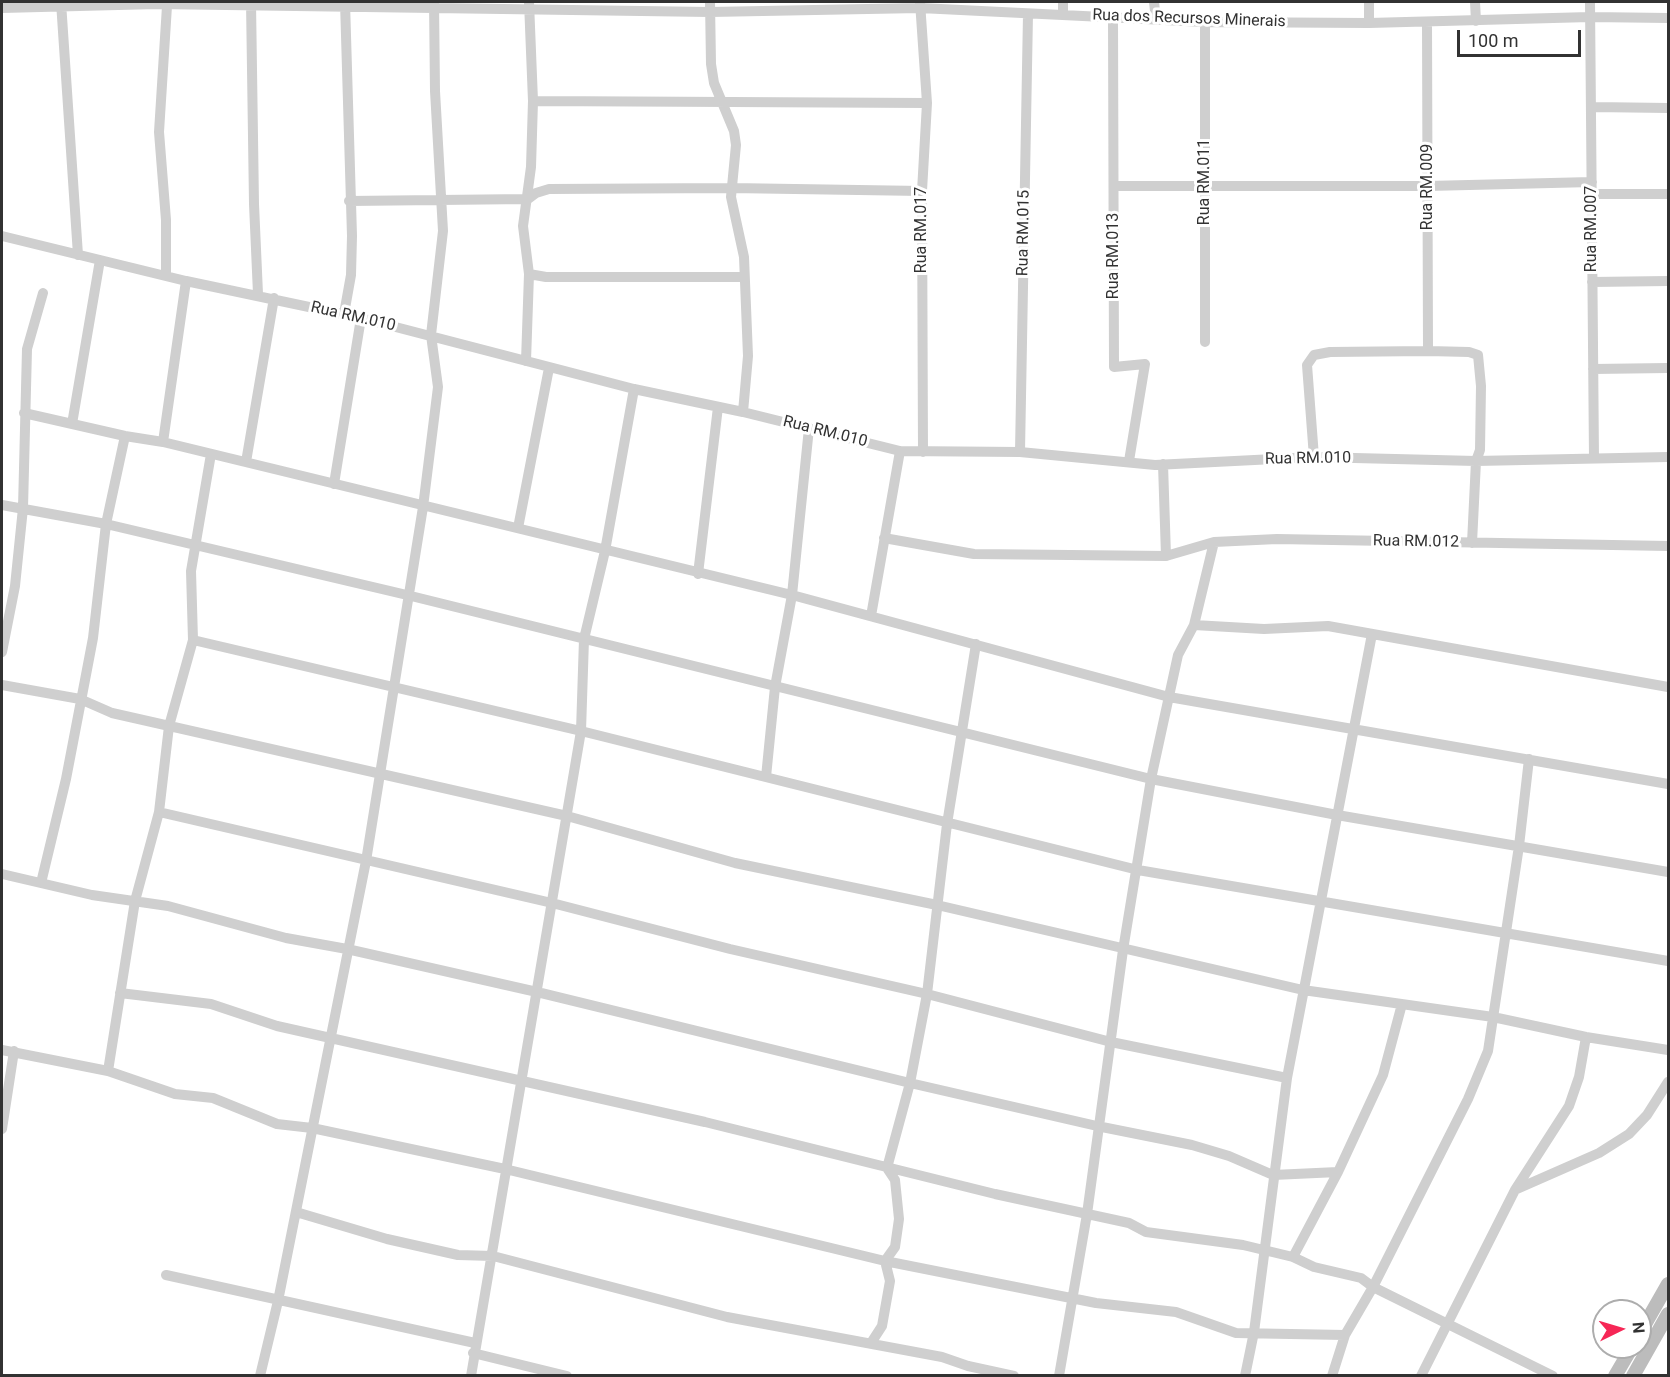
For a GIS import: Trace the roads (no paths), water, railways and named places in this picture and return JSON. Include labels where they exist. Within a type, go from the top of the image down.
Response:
[{"type":"street","points":[[1063,2],[1063,15]]},
{"type":"street","points":[[1155,2],[1156,20]]},
{"type":"street","points":[[1368,2],[1369,23]]},
{"type":"street","points":[[1475,2],[1476,21]]},
{"type":"street","name":"Rua RM.007","points":[[1590,2],[1593,107],[1591,188],[1594,458]]},
{"type":"street","points":[[251,3],[254,204],[258,294]]},
{"type":"street","name":"Rua dos Recursos Minerais","points":[[2,8],[61,4],[251,3],[710,7],[920,5],[1028,14],[1205,22],[1369,23],[1590,17],[1668,18]]},
{"type":"street","points":[[344,314],[351,275],[345,3]]},
{"type":"street","points":[[61,4],[78,255]]},
{"type":"street","points":[[160,4],[159,132],[166,220],[166,276]]},
{"type":"street","points":[[260,1376],[278,1301],[366,861],[395,688],[407,595],[423,507],[438,387],[431,335],[443,231],[434,4]]},
{"type":"street","points":[[526,361],[529,274],[523,226],[531,167],[533,100],[529,5]]},
{"type":"street","name":"Rua RM.017","points":[[920,5],[927,104],[922,191],[923,452]]},
{"type":"street","points":[[710,7],[711,64],[734,132],[736,145],[731,188],[732,206],[744,257],[748,356],[743,412]]},
{"type":"street","name":"Rua RM.015","points":[[1020,452],[1028,14]]},
{"type":"street","name":"Rua RM.013","points":[[1113,18],[1114,367],[1145,364],[1129,461]]},
{"type":"street","name":"Rua RM.011","points":[[1205,22],[1205,342]]},
{"type":"street","name":"Rua RM.009","points":[[1427,22],[1428,351]]},
{"type":"street","points":[[533,100],[927,104]]},
{"type":"street","points":[[1593,107],[1668,108]]},
{"type":"street","points":[[531,167],[549,189]]},
{"type":"street","points":[[1114,186],[1591,188],[1668,194]]},
{"type":"street","points":[[349,201],[528,199],[536,193],[549,189],[731,188],[922,191]]},
{"type":"street","name":"Rua RM.010","points":[[2,236],[186,281],[258,294],[361,318],[549,368],[743,412],[900,451],[1020,452],[1163,464],[1314,456],[1476,461],[1668,457]]},
{"type":"street","points":[[72,424],[100,260]]},
{"type":"street","points":[[529,274],[556,277],[744,277]]},
{"type":"street","points":[[163,442],[186,281]]},
{"type":"street","points":[[1592,282],[1668,281]]},
{"type":"street","points":[[2,652],[15,586],[23,508],[27,349],[43,292]]},
{"type":"street","points":[[246,462],[273,298]]},
{"type":"street","points":[[334,484],[361,318]]},
{"type":"street","points":[[1314,456],[1307,365],[1314,355],[1330,352],[1428,351],[1469,352],[1478,356],[1481,386],[1480,450],[1476,461],[1472,543]]},
{"type":"street","points":[[518,528],[549,368]]},
{"type":"street","points":[[1593,369],[1668,368]]},
{"type":"street","points":[[471,1376],[581,731],[584,639],[605,550],[634,388]]},
{"type":"street","points":[[698,574],[718,407]]},
{"type":"street","points":[[24,413],[125,436],[163,442],[698,574],[792,595],[1169,697],[1668,784]]},
{"type":"street","points":[[766,777],[775,687],[792,595],[808,428]]},
{"type":"street","points":[[41,883],[66,779],[93,638],[106,524],[125,436]]},
{"type":"street","points":[[871,616],[900,451]]},
{"type":"street","points":[[108,1071],[135,901],[159,812],[170,726],[193,640],[190,584],[210,454]]},
{"type":"street","points":[[1163,464],[1166,556]]},
{"type":"street","points":[[2,505],[106,524],[407,595],[1151,779],[1337,815],[1668,872]]},
{"type":"street","name":"Rua RM.012","points":[[884,538],[974,554],[1166,556],[1214,542],[1277,539],[1668,546]]},
{"type":"street","points":[[1059,1376],[1087,1214],[1097,1126],[1151,779],[1178,655],[1194,625],[1214,542]]},
{"type":"street","points":[[1194,625],[1264,629],[1328,626],[1668,687]]},
{"type":"street","points":[[1245,1376],[1254,1332],[1287,1078],[1372,634]]},
{"type":"street","points":[[193,640],[581,731],[1138,870],[1668,961]]},
{"type":"street","points":[[871,1343],[882,1326],[890,1281],[885,1261],[895,1247],[899,1219],[895,1180],[887,1168],[910,1083],[927,994],[960,730],[976,644]]},
{"type":"street","points":[[2,685],[80,699],[112,713],[567,816],[735,863],[937,905],[1303,990],[1492,1017],[1586,1037],[1668,1050]]},
{"type":"street","points":[[1332,1376],[1345,1335],[1373,1287],[1479,1077],[1488,1051],[1519,846],[1529,759]]},
{"type":"street","points":[[159,812],[552,903],[730,949],[927,994],[1111,1042],[1287,1078]]},
{"type":"street","points":[[2,874],[92,895],[168,906],[286,938],[347,949],[537,992],[910,1083],[1097,1126],[1192,1145],[1230,1156],[1273,1175],[1338,1172]]},
{"type":"street","points":[[120,993],[211,1004],[277,1026],[522,1080],[887,1168],[1129,1223],[1146,1232],[1263,1249],[1293,1257],[1314,1266],[1361,1278],[1373,1287],[1553,1376]]},
{"type":"street","points":[[1293,1257],[1338,1172],[1383,1075],[1402,1004]]},
{"type":"street","points":[[1421,1376],[1515,1190],[1569,1106],[1579,1077],[1586,1037]]},
{"type":"street","points":[[2,1050],[108,1071],[175,1094],[213,1098],[277,1124],[312,1128],[505,1169],[885,1261],[1072,1298],[1176,1312],[1236,1333],[1345,1335]]},
{"type":"street","points":[[2,1129],[14,1051]]},
{"type":"street","points":[[1515,1190],[1599,1153],[1629,1134],[1647,1115],[1668,1082]]},
{"type":"street","points":[[296,1212],[387,1239],[458,1255],[493,1256],[727,1317],[871,1343],[1014,1376]]},
{"type":"street","points":[[166,1275],[227,1287],[474,1348],[567,1376]]},
{"type":"street","points":[[1652,1312],[1668,1284]]},
{"type":"street","points":[[1633,1376],[1668,1314]]},
{"type":"street","points":[[1615,1376],[1625,1359]]}]
